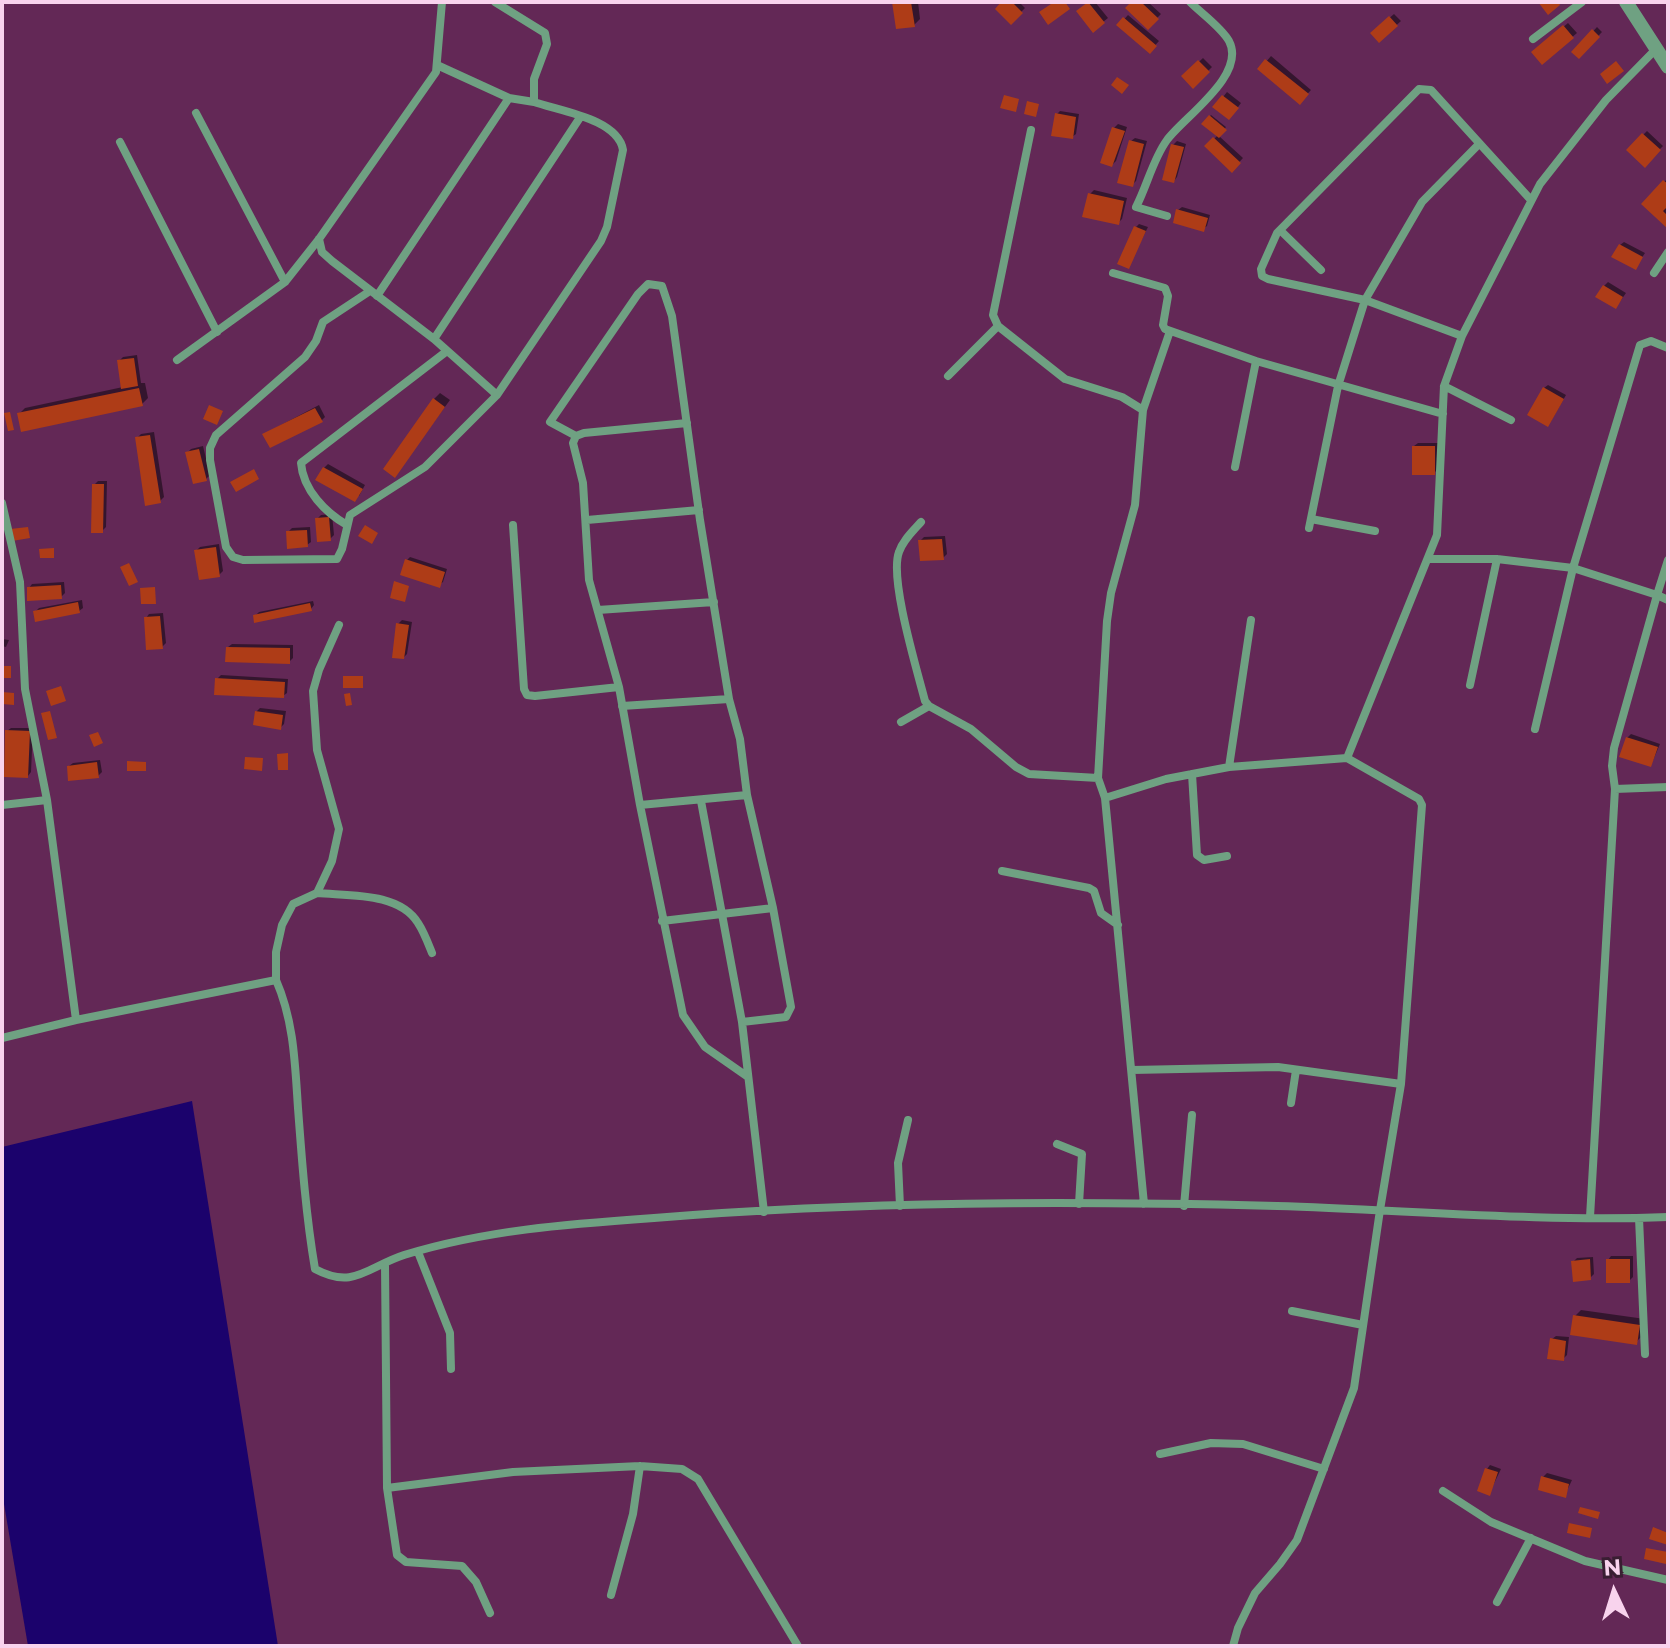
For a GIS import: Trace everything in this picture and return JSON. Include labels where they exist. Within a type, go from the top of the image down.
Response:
[{"type":"street","points":[[177,360],[285,282],[319,239],[436,72],[442,2]]},
{"type":"street","points":[[495,2],[538,26],[546,36],[547,44],[534,79],[534,102]]},
{"type":"street","points":[[1167,216],[1136,207],[1166,142],[1216,89],[1231,62],[1232,50],[1227,38],[1190,2]]},
{"type":"street","points":[[1533,39],[1582,2]]},
{"type":"street","points":[[1626,2],[1668,67]]},
{"type":"street","points":[[1347,758],[1437,535],[1444,386],[1462,336],[1540,184],[1606,100],[1657,48]]},
{"type":"street","points":[[437,65],[509,98],[581,116],[613,131],[623,150],[607,227],[561,303],[497,395],[425,467],[350,515],[337,559],[233,557],[226,547],[210,448],[216,435],[305,357],[316,341],[323,322],[374,293],[509,98]]},
{"type":"street","points":[[1462,336],[1365,300],[1262,276],[1261,269],[1280,230],[1419,89],[1431,90],[1531,200]]},
{"type":"street","points":[[196,113],[285,282]]},
{"type":"street","points":[[434,339],[581,116]]},
{"type":"street","points":[[1031,130],[994,297],[993,315],[998,326],[1065,379],[1122,397],[1143,410]]},
{"type":"street","points":[[120,142],[217,332]]},
{"type":"street","points":[[1375,531],[1310,523],[1338,386],[1365,300],[1422,202],[1479,144]]},
{"type":"street","points":[[1280,230],[1321,270]]},
{"type":"street","points":[[319,239],[322,252],[434,339],[497,395]]},
{"type":"street","points":[[1654,273],[1668,252]]},
{"type":"street","points":[[1113,273],[1165,288],[1168,296],[1163,325],[1170,331],[1338,386],[1443,414]]},
{"type":"street","points":[[576,436],[550,422],[638,294],[648,284],[662,286],[672,316],[729,699],[740,739],[747,795],[773,908],[790,1012],[786,1017],[742,1022]]},
{"type":"street","points":[[948,376],[998,326]]},
{"type":"street","points":[[1144,1204],[1105,798],[1098,778],[1111,593],[1135,505],[1143,410],[1170,331]]},
{"type":"street","points":[[1535,729],[1573,568],[1640,345],[1651,341],[1668,348]]},
{"type":"street","points":[[347,525],[321,506],[302,473],[301,463],[447,351]]},
{"type":"street","points":[[1235,467],[1256,361]]},
{"type":"street","points":[[1444,386],[1511,420]]},
{"type":"street","points":[[687,423],[584,433],[576,436],[573,443],[583,483],[589,580],[619,687],[662,921],[683,1015],[705,1047],[748,1077]]},
{"type":"street","points":[[2,503],[20,582],[25,689],[47,800],[76,1020]]},
{"type":"street","points":[[587,520],[699,510]]},
{"type":"street","points":[[921,522],[904,541],[897,555],[897,565],[903,618],[925,701],[971,729],[1016,767],[1029,774],[1098,778]]},
{"type":"street","points":[[513,525],[524,689],[527,695],[619,687]]},
{"type":"street","points":[[1429,559],[1497,559],[1573,568],[1668,600]]},
{"type":"street","points":[[1470,685],[1497,559]]},
{"type":"street","points":[[1590,1217],[1615,789],[1612,766],[1614,748],[1668,560]]},
{"type":"street","points":[[598,610],[714,602]]},
{"type":"street","points":[[1229,767],[1251,620]]},
{"type":"street","points":[[317,893],[332,861],[339,829],[317,750],[313,691],[339,625]]},
{"type":"street","points":[[622,706],[729,699]]},
{"type":"street","points":[[901,722],[929,706]]},
{"type":"street","points":[[1105,798],[1166,779],[1229,767],[1347,758],[1419,799],[1422,805],[1401,1084],[1354,1388],[1297,1540],[1255,1593],[1233,1646]]},
{"type":"street","points":[[1192,774],[1197,855],[1204,860],[1227,856]]},
{"type":"street","points":[[1615,789],[1668,787]]},
{"type":"street","points":[[640,805],[747,795]]},
{"type":"street","points":[[2,805],[47,800]]},
{"type":"street","points":[[701,801],[742,1022],[764,1212]]},
{"type":"street","points":[[1002,871],[1089,888],[1094,891],[1101,913],[1118,925]]},
{"type":"street","points":[[432,953],[418,922],[406,909],[390,901],[317,893],[293,904],[282,925],[276,952],[276,980],[285,1000],[292,1035],[307,1222],[315,1269],[332,1279],[349,1278],[402,1256],[521,1228],[764,1212],[995,1202],[1668,1217]]},
{"type":"street","points":[[662,921],[773,908]]},
{"type":"street","points":[[2,1038],[276,980]]},
{"type":"street","points":[[1132,1070],[1278,1067],[1401,1084]]},
{"type":"street","points":[[1291,1103],[1296,1070]]},
{"type":"street","points":[[1184,1206],[1192,1115]]},
{"type":"street","points":[[900,1206],[898,1163],[908,1120]]},
{"type":"street","points":[[1057,1144],[1082,1154],[1079,1204]]},
{"type":"street","points":[[1639,1218],[1645,1354]]},
{"type":"street","points":[[418,1252],[450,1333],[451,1369]]},
{"type":"street","points":[[385,1264],[387,1488],[397,1555],[400,1560],[462,1566],[476,1582],[490,1613]]},
{"type":"street","points":[[1292,1311],[1363,1325]]},
{"type":"street","points":[[1160,1454],[1211,1443],[1243,1444],[1324,1469]]},
{"type":"street","points":[[387,1488],[513,1472],[640,1466],[682,1469],[698,1479],[798,1646]]},
{"type":"street","points":[[611,1595],[633,1514],[640,1466]]},
{"type":"street","points":[[1443,1491],[1491,1522],[1585,1561],[1668,1580]]},
{"type":"street","points":[[1497,1602],[1531,1538]]},
{"type":"shaded area","points":[[192,1101],[278,1646],[28,1646],[2,1492],[2,1147]]},
{"type":"building","points":[[892,2],[911,2],[915,27],[896,29]]},
{"type":"building","points":[[1001,2],[1012,2],[1023,13],[1011,25],[995,9]]},
{"type":"building","points":[[1054,2],[1065,2],[1070,9],[1048,25],[1039,12]]},
{"type":"building","points":[[1088,2],[1105,23],[1093,33],[1076,11]]},
{"type":"building","points":[[1131,2],[1141,2],[1159,19],[1148,30],[1125,8]]},
{"type":"building","points":[[1538,2],[1558,2],[1560,5],[1548,15]]},
{"type":"building","points":[[1389,16],[1398,26],[1379,43],[1370,33]]},
{"type":"building","points":[[1123,17],[1157,46],[1150,54],[1116,25]]},
{"type":"building","points":[[1563,25],[1574,38],[1542,65],[1531,52]]},
{"type":"building","points":[[1592,29],[1600,37],[1579,59],[1571,52]]},
{"type":"building","points":[[1265,59],[1309,94],[1300,105],[1257,69]]},
{"type":"building","points":[[1198,60],[1210,72],[1193,89],[1181,76]]},
{"type":"building","points":[[1616,61],[1624,71],[1607,84],[1600,74]]},
{"type":"building","points":[[1117,77],[1129,85],[1122,94],[1111,85]]},
{"type":"building","points":[[1004,95],[1019,99],[1016,112],[1000,108]]},
{"type":"building","points":[[1222,95],[1239,108],[1229,120],[1212,107]]},
{"type":"building","points":[[1027,101],[1039,104],[1036,117],[1024,114]]},
{"type":"building","points":[[1055,113],[1076,117],[1073,139],[1051,136]]},
{"type":"building","points":[[1209,115],[1227,130],[1219,138],[1201,124]]},
{"type":"building","points":[[1112,127],[1125,131],[1112,167],[1100,163]]},
{"type":"building","points":[[1642,133],[1661,150],[1645,168],[1626,150]]},
{"type":"building","points":[[1213,137],[1241,163],[1232,173],[1204,146]]},
{"type":"building","points":[[1129,140],[1144,144],[1133,187],[1117,183]]},
{"type":"building","points":[[1171,144],[1184,147],[1174,183],[1162,180]]},
{"type":"building","points":[[1663,180],[1668,184],[1668,206],[1663,211],[1668,216],[1668,229],[1641,204]]},
{"type":"building","points":[[1088,193],[1124,201],[1119,225],[1082,217]]},
{"type":"building","points":[[1176,209],[1208,218],[1204,232],[1173,223]]},
{"type":"building","points":[[1134,226],[1146,231],[1129,269],[1117,264]]},
{"type":"building","points":[[1619,244],[1643,257],[1636,270],[1611,257]]},
{"type":"building","points":[[1603,285],[1623,297],[1616,309],[1595,297]]},
{"type":"building","points":[[134,358],[138,386],[121,389],[117,360]]},
{"type":"building","points":[[1543,387],[1564,399],[1548,427],[1527,415]]},
{"type":"building","points":[[139,388],[143,406],[21,432],[17,413]]},
{"type":"building","points":[[433,398],[445,407],[395,478],[383,469]]},
{"type":"building","points":[[209,405],[223,411],[217,425],[203,419]]},
{"type":"building","points":[[315,408],[323,422],[270,448],[262,434]]},
{"type":"building","points":[[10,412],[14,430],[8,431],[4,413]]},
{"type":"building","points":[[150,435],[161,503],[145,506],[135,437]]},
{"type":"building","points":[[1412,446],[1435,446],[1435,475],[1412,475]]},
{"type":"building","points":[[199,449],[207,481],[193,484],[185,452]]},
{"type":"building","points":[[323,467],[363,489],[355,502],[315,480]]},
{"type":"building","points":[[254,469],[259,479],[236,492],[230,482]]},
{"type":"building","points":[[92,484],[104,484],[103,533],[91,533]]},
{"type":"building","points":[[329,517],[331,541],[317,542],[315,518]]},
{"type":"building","points":[[365,525],[378,533],[372,544],[358,536]]},
{"type":"building","points":[[28,527],[30,538],[12,541],[10,529]]},
{"type":"building","points":[[307,530],[308,547],[287,549],[286,531]]},
{"type":"building","points":[[942,539],[944,560],[920,561],[918,540]]},
{"type":"building","points":[[216,547],[220,577],[199,580],[194,550]]},
{"type":"building","points":[[54,548],[54,558],[40,558],[39,549]]},
{"type":"building","points":[[405,559],[445,572],[440,588],[400,575]]},
{"type":"building","points":[[129,563],[138,582],[129,586],[120,567]]},
{"type":"building","points":[[394,581],[409,586],[405,602],[390,598]]},
{"type":"building","points":[[61,585],[62,599],[27,601],[27,587]]},
{"type":"building","points":[[155,587],[156,604],[141,604],[140,588]]},
{"type":"building","points":[[78,602],[80,613],[35,622],[33,611]]},
{"type":"building","points":[[310,603],[312,611],[254,623],[253,615]]},
{"type":"building","points":[[160,616],[163,649],[146,650],[144,617]]},
{"type":"building","points":[[396,623],[409,625],[404,659],[392,658]]},
{"type":"building","points":[[226,647],[290,648],[290,664],[225,662]]},
{"type":"building","points":[[2,666],[11,666],[11,678],[2,678]]},
{"type":"building","points":[[343,676],[363,676],[363,688],[343,688]]},
{"type":"building","points":[[215,678],[285,682],[284,698],[214,695]]},
{"type":"building","points":[[61,686],[66,701],[51,706],[46,691]]},
{"type":"building","points":[[2,692],[14,693],[14,705],[2,704]]},
{"type":"building","points":[[350,693],[352,705],[346,706],[344,694]]},
{"type":"building","points":[[50,711],[57,738],[48,740],[41,713]]},
{"type":"building","points":[[255,711],[283,715],[281,730],[253,725]]},
{"type":"building","points":[[5,730],[30,731],[28,778],[4,777]]},
{"type":"building","points":[[98,732],[103,743],[94,747],[89,735]]},
{"type":"building","points":[[1626,737],[1658,747],[1651,767],[1619,757]]},
{"type":"building","points":[[288,753],[288,770],[278,770],[277,754]]},
{"type":"building","points":[[245,757],[263,758],[262,771],[244,769]]},
{"type":"building","points":[[127,761],[146,762],[146,771],[127,771]]},
{"type":"building","points":[[97,762],[99,778],[68,781],[67,766]]},
{"type":"building","points":[[1590,1259],[1591,1280],[1573,1282],[1571,1261]]},
{"type":"building","points":[[1606,1259],[1630,1259],[1630,1283],[1606,1283]]},
{"type":"building","points":[[1573,1315],[1640,1325],[1637,1345],[1570,1335]]},
{"type":"building","points":[[1550,1338],[1566,1341],[1564,1361],[1547,1359]]},
{"type":"building","points":[[1485,1468],[1498,1472],[1490,1496],[1477,1491]]},
{"type":"building","points":[[1541,1476],[1569,1484],[1566,1498],[1538,1490]]},
{"type":"building","points":[[1580,1507],[1600,1512],[1598,1519],[1578,1513]]},
{"type":"building","points":[[1569,1523],[1592,1528],[1590,1538],[1567,1533]]},
{"type":"building","points":[[1653,1527],[1668,1533],[1668,1545],[1649,1539]]},
{"type":"building","points":[[1646,1548],[1668,1552],[1666,1564],[1644,1559]]}]
